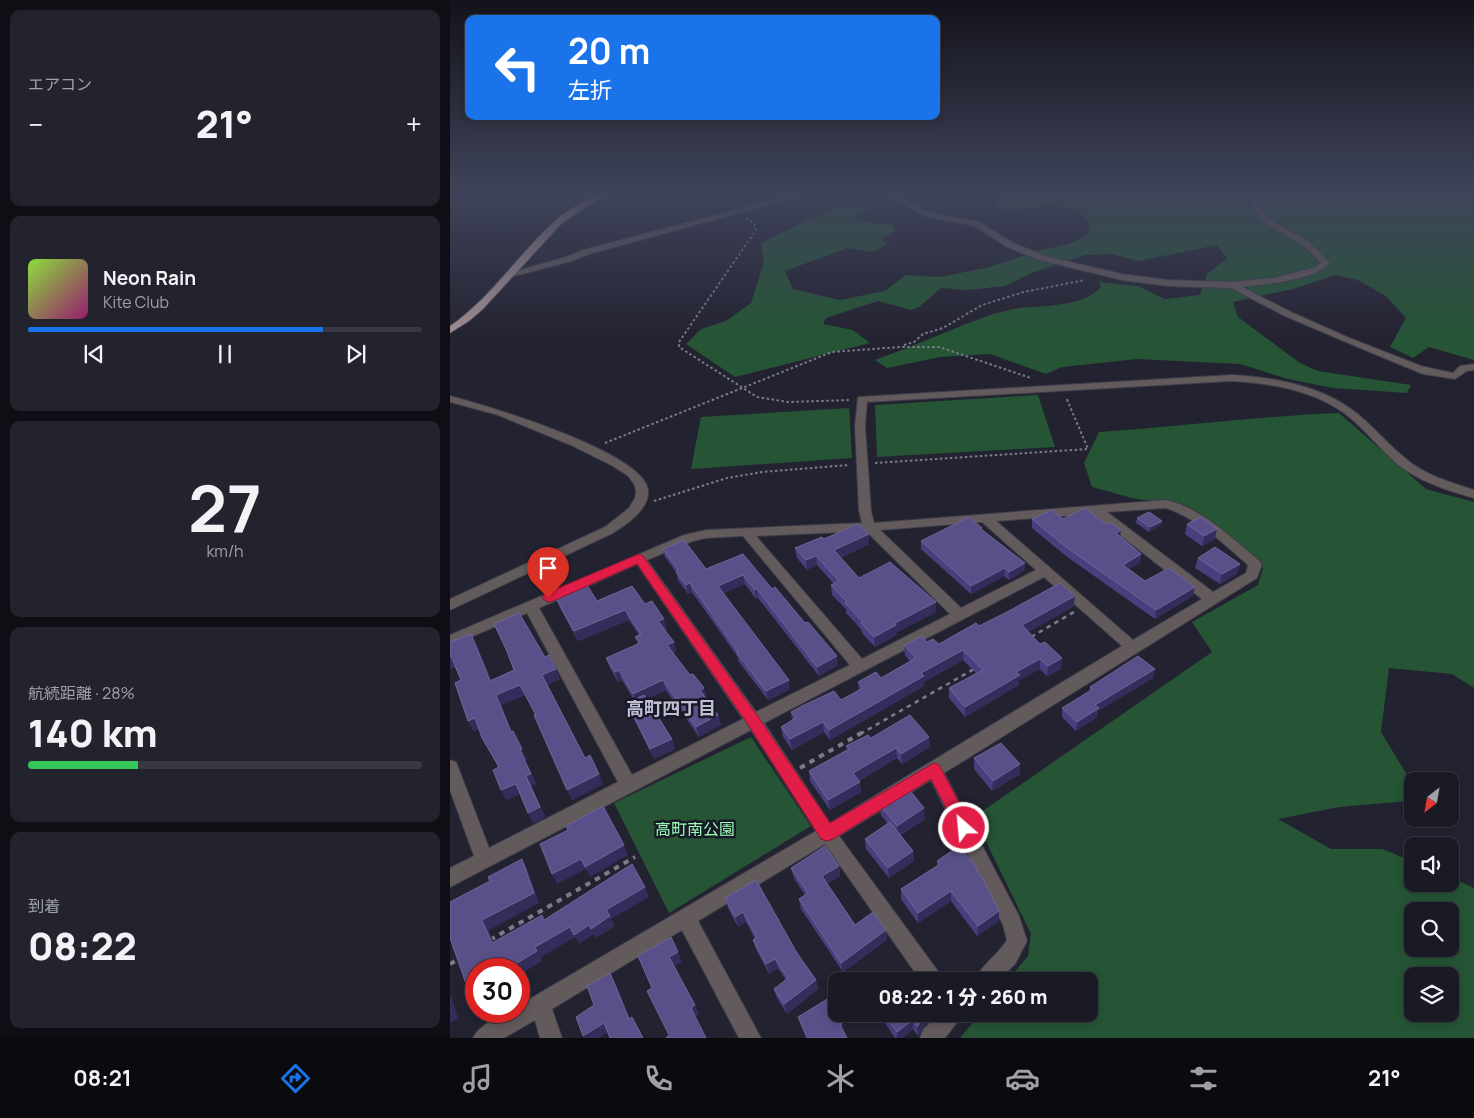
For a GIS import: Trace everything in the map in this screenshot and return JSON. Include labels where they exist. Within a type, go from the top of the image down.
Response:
[{"type":"main road","points":[[450,330],[468,319],[538,242]]},
{"type":"street","points":[[510,274],[623,242]]},
{"type":"street","points":[[1006,242],[1042,258],[1099,273],[1167,283],[1233,285],[1273,281],[1316,270],[1326,264],[1303,242]]},
{"type":"street","points":[[1233,285],[1312,326],[1418,368],[1447,376],[1455,376],[1464,368],[1474,367]]},
{"type":"street","points":[[960,615],[869,527],[865,511],[864,464],[860,426],[862,399],[1257,378],[1334,403],[1357,418],[1402,462],[1420,474],[1474,494]]},
{"type":"street","points":[[450,400],[501,413],[590,450],[610,459],[637,478],[641,485],[638,502],[629,517],[609,530],[450,605]]},
{"type":"street","points":[[450,641],[639,558],[689,538],[706,534],[869,527],[1167,504],[1180,508],[1208,524],[1255,564],[1252,575],[1132,646],[934,770],[484,1038]]},
{"type":"street","points":[[1095,509],[1212,599]]},
{"type":"street","points":[[984,517],[1132,646]]},
{"type":"street","points":[[746,532],[860,667]]},
{"type":"street","points":[[639,558],[754,722],[827,833],[927,972]]},
{"type":"street","points":[[450,878],[628,784],[754,722],[1045,571]]},
{"type":"street","points":[[530,605],[628,784]]},
{"type":"street","points":[[450,768],[484,860]]},
{"type":"street","points":[[934,770],[1012,923],[1017,941],[1008,957],[993,972]]},
{"type":"street","points":[[686,918],[750,1038]]},
{"type":"street","points":[[540,1004],[551,1038]]},
{"type":"street","points":[[931,1038],[944,1022]]},
{"type":"path","points":[[749,242],[678,342],[680,347],[757,397],[788,402],[862,399]]},
{"type":"path","points":[[900,347],[914,342],[923,334],[943,328],[982,305],[1024,292],[1088,279],[1099,273]]},
{"type":"path","points":[[590,450],[741,387],[832,352],[900,347],[939,347],[1034,379]]},
{"type":"path","points":[[638,502],[650,502],[744,474],[1088,449],[1062,388]]},
{"type":"path","points":[[1026,640],[1086,606]]},
{"type":"path","points":[[788,774],[975,668]]},
{"type":"path","points":[[484,944],[634,857]]},
{"type":"path","points":[[450,964],[467,954]]},
{"type":"green space","points":[[762,242],[889,243],[873,252],[847,248],[785,271],[793,289],[840,300],[885,291],[906,275],[939,277],[986,268],[1038,251],[1072,243],[1474,242],[1474,360],[1429,347],[1413,358],[1390,347],[1406,318],[1386,296],[1358,280],[1335,275],[1293,289],[1233,302],[1238,317],[1300,363],[1318,371],[1411,385],[1407,393],[1333,388],[1288,379],[1240,364],[1137,359],[1062,367],[1046,374],[990,354],[940,357],[887,368],[875,360],[994,314],[1014,309],[1060,304],[1083,299],[1101,287],[1099,282],[1138,286],[1165,299],[1200,295],[1207,274],[1227,259],[1217,245],[1139,261],[1112,254],[1085,255],[1031,273],[1005,286],[967,290],[941,288],[919,307],[911,310],[878,301],[826,318],[823,324],[853,330],[870,343],[735,377],[686,344],[701,329],[726,321],[751,303],[764,262]]},
{"type":"green space","points":[[1038,395],[1055,447],[877,457],[875,405]]},
{"type":"green space","points":[[849,408],[852,458],[691,469],[701,417]]},
{"type":"green space","points":[[1339,413],[1426,489],[1474,502],[1474,688],[1452,674],[1389,668],[1381,732],[1405,772],[1404,801],[1339,807],[1278,819],[1331,849],[1382,849],[1404,858],[1404,892],[1459,892],[1459,881],[1474,888],[1474,1038],[960,1038],[973,1022],[1098,1022],[1098,972],[1015,972],[1028,956],[1031,934],[974,817],[1212,652],[1192,622],[1258,585],[1263,568],[1227,533],[1195,510],[1181,504],[1138,499],[1092,487],[1084,463],[1099,432]]},
{"type":"green space","name":"高町南公園","points":[[751,737],[811,826],[669,913],[614,803]]},
{"type":"building","points":[[1085,508],[1106,524],[1110,522],[1121,530],[1116,533],[1141,554],[1123,565],[1145,581],[1169,568],[1195,587],[1156,610],[1066,547],[1032,519],[1052,510],[1063,519]]},
{"type":"building","points":[[1149,512],[1162,521],[1150,527],[1137,518]]},
{"type":"building","points":[[969,517],[981,529],[1025,563],[1009,572],[1005,568],[971,586],[921,541]]},
{"type":"building","points":[[1201,517],[1217,529],[1204,536],[1187,524]]},
{"type":"building","points":[[858,524],[869,534],[834,550],[859,578],[890,562],[936,602],[895,623],[896,625],[874,637],[831,585],[839,581],[816,556],[806,560],[795,548],[822,537],[824,539]]},
{"type":"building","points":[[684,540],[706,569],[743,554],[772,589],[775,587],[805,623],[808,622],[837,656],[817,667],[757,589],[755,590],[743,575],[718,586],[789,680],[766,691],[737,653],[690,583],[686,585],[676,572],[678,570],[663,549]]},
{"type":"building","points":[[1215,547],[1240,564],[1222,574],[1198,558]]},
{"type":"building","points":[[1060,583],[1075,596],[1022,625],[1040,644],[1045,642],[1062,658],[1048,666],[1040,659],[1016,672],[1020,675],[965,707],[949,688],[983,670],[963,650],[921,673],[924,676],[829,730],[823,722],[790,739],[781,727],[796,718],[791,712],[802,706],[834,691],[841,700],[863,688],[858,682],[876,672],[881,678],[916,658],[904,645],[922,636],[927,642],[933,639],[939,644],[976,623],[979,626]]},
{"type":"building","points":[[587,585],[597,601],[632,586],[645,604],[652,601],[664,619],[658,621],[674,642],[667,645],[690,675],[693,674],[704,688],[700,690],[718,715],[696,727],[663,680],[633,694],[619,670],[615,672],[606,658],[640,643],[635,637],[641,634],[625,610],[574,631],[556,598]]},
{"type":"building","points":[[519,613],[545,657],[549,655],[556,669],[542,675],[585,758],[590,755],[599,774],[567,790],[534,715],[536,715],[520,685],[496,695],[511,732],[513,731],[522,749],[520,750],[531,774],[526,776],[540,807],[528,813],[516,784],[501,790],[493,770],[499,767],[482,738],[475,718],[468,721],[455,683],[461,680],[450,657],[450,642],[471,634],[490,681],[514,670],[494,624]]},
{"type":"building","points":[[1138,656],[1155,669],[1095,705],[1099,708],[1077,722],[1062,708],[1093,689],[1090,687]]},
{"type":"building","points":[[644,695],[672,739],[650,749],[627,703]]},
{"type":"building","points":[[910,715],[929,737],[901,754],[896,748],[853,773],[860,782],[828,800],[809,771],[849,749],[846,746],[868,735],[871,738]]},
{"type":"building","points":[[1001,743],[1020,764],[993,781],[974,758]]},
{"type":"building","points":[[908,788],[924,808],[897,826],[880,805]]},
{"type":"building","points":[[603,806],[624,845],[585,867],[581,859],[552,874],[540,844],[568,830],[566,826]]},
{"type":"building","points":[[890,822],[913,851],[888,868],[865,839]]},
{"type":"building","points":[[825,846],[839,866],[822,876],[855,925],[873,912],[886,930],[841,963],[799,899],[808,893],[791,868]]},
{"type":"building","points":[[959,846],[978,869],[976,870],[983,879],[999,911],[978,926],[951,891],[918,913],[901,889],[940,864],[937,861]]},
{"type":"building","points":[[522,859],[534,893],[482,920],[492,943],[542,915],[544,920],[632,864],[645,887],[606,910],[610,916],[591,929],[589,925],[574,935],[570,927],[535,947],[537,951],[525,958],[465,958],[465,981],[450,938],[450,902],[490,881],[488,877]]},
{"type":"building","points":[[756,880],[797,953],[816,980],[784,1004],[774,989],[788,978],[775,959],[766,964],[753,940],[757,937],[743,912],[735,917],[725,898]]},
{"type":"building","points":[[671,937],[678,952],[669,957],[695,1005],[691,1008],[706,1038],[666,1038],[669,1035],[647,991],[652,988],[638,956]]},
{"type":"building","points":[[610,973],[629,1019],[632,1017],[643,1038],[610,1038],[604,1023],[583,1036],[576,1017],[594,1005],[587,986]]},
{"type":"building","points":[[828,999],[828,1022],[841,1022],[842,1024],[840,1025],[847,1038],[808,1038],[798,1017]]},
{"type":"building","points":[[890,1022],[910,1022],[897,1032]]},
{"type":"building","points":[[914,1022],[921,1022],[917,1027]]},
{"type":"district","name":"高町四丁目","points":[[671,708]]},
{"type":"route","points":[[548,598],[639,558],[754,722],[827,833],[934,770],[964,828]]}]
